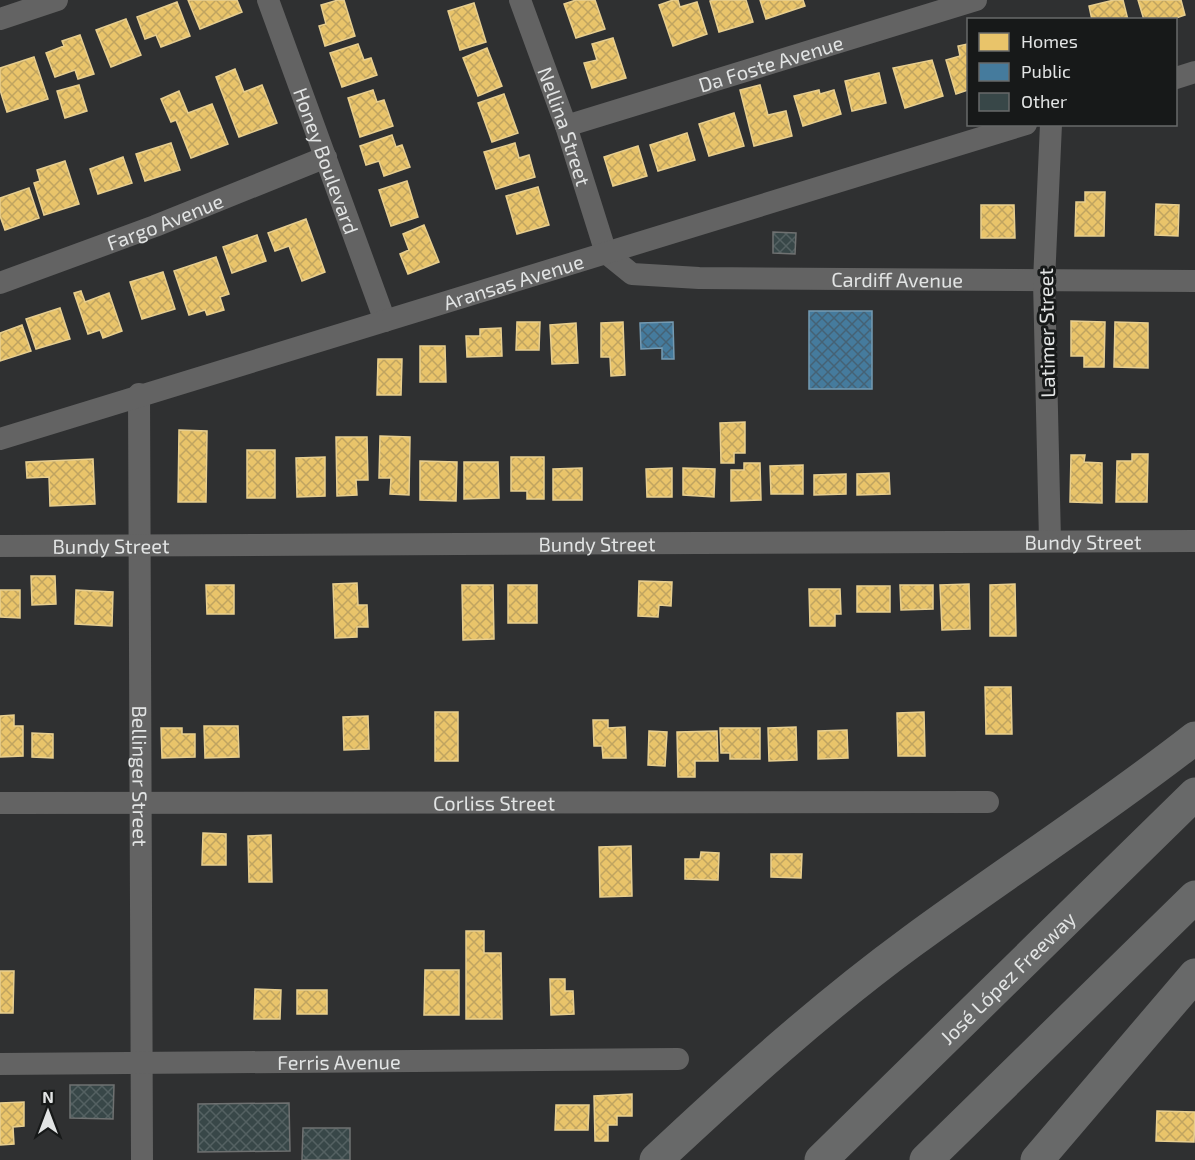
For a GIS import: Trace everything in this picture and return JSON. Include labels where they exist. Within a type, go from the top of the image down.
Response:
[{"type":"highway","points":[[656,1160],[741,1082],[910,943],[1153,771],[1195,738]]},
{"type":"highway","name":"José López Freeway","points":[[821,1160],[1195,794]]},
{"type":"highway","points":[[926,1160],[1195,897]]},
{"type":"highway","points":[[1044,1155],[1195,975]]},
{"type":"street","points":[[0,19],[57,0]]},
{"type":"street","name":"Honey Boulevard","points":[[268,0],[385,321]]},
{"type":"street","name":"Nellina Street","points":[[520,0],[566,126],[606,253]]},
{"type":"street","name":"Da Foste Avenue","points":[[566,126],[976,0]]},
{"type":"street","points":[[1177,78],[1195,72]]},
{"type":"street","name":"Aransas Avenue","points":[[0,439],[139,394],[1019,126]]},
{"type":"street","name":"Latimer Street","points":[[1050,542],[1044,281],[1051,126]]},
{"type":"street","name":"Fargo Avenue","points":[[0,283],[155,226],[326,157]]},
{"type":"street","name":"Cardiff Avenue","points":[[606,253],[632,274],[699,278],[1195,281]]},
{"type":"street","name":"Bellinger Street","points":[[139,394],[142,1160]]},
{"type":"street","name":"Bundy Street","points":[[0,546],[1195,541]]},
{"type":"street","name":"Corliss Street","points":[[0,803],[988,802]]},
{"type":"street","name":"Ferris Avenue","points":[[0,1064],[678,1059]]},
{"type":"building: Homes","points":[[188,0],[237,0],[242,12],[200,29]]},
{"type":"building: Homes","points":[[344,0],[355,36],[325,46],[319,26],[326,24],[321,5]]},
{"type":"building: Homes","points":[[576,0],[595,0],[605,29],[576,38],[564,4]]},
{"type":"building: Homes","points":[[678,0],[680,7],[697,2],[707,34],[673,46],[659,5]]},
{"type":"building: Homes","points":[[746,0],[753,22],[719,32],[710,1]]},
{"type":"building: Homes","points":[[760,0],[803,0],[805,6],[766,19]]},
{"type":"building: Homes","points":[[1123,0],[1128,18],[1092,18],[1089,6]]},
{"type":"building: Homes","points":[[1138,0],[1181,0],[1185,15],[1176,18],[1143,18]]},
{"type":"building: Homes","points":[[177,2],[190,36],[161,47],[156,35],[145,39],[137,17]]},
{"type":"building: Homes","points":[[474,3],[486,42],[460,50],[448,11]]},
{"type":"building: Homes","points":[[126,19],[141,55],[111,67],[96,30]]},
{"type":"building: Homes","points":[[80,35],[94,74],[78,79],[75,70],[55,77],[46,53],[64,46],[62,41]]},
{"type":"building: Homes","points":[[613,38],[626,78],[592,88],[584,63],[597,60],[592,44]]},
{"type":"building: Homes","points":[[358,44],[364,60],[371,58],[377,75],[342,87],[330,53]]},
{"type":"building: Homes","points":[[967,44],[967,90],[956,94],[946,60],[960,56],[958,46]]},
{"type":"building: Homes","points":[[487,48],[502,86],[478,96],[463,58]]},
{"type":"building: Homes","points":[[34,57],[48,99],[7,112],[0,90],[0,68]]},
{"type":"building: Homes","points":[[932,60],[943,96],[905,108],[893,68]]},
{"type":"building: Homes","points":[[235,69],[244,92],[262,85],[277,123],[239,137],[216,77]]},
{"type":"building: Homes","points":[[879,73],[886,103],[852,111],[845,81]]},
{"type":"building: Homes","points":[[79,85],[87,111],[65,118],[57,91]]},
{"type":"building: Homes","points":[[760,85],[768,115],[786,111],[792,136],[754,146],[740,90]]},
{"type":"building: Homes","points":[[373,90],[377,102],[384,100],[393,126],[360,137],[348,98]]},
{"type":"building: Homes","points":[[819,90],[820,94],[834,90],[841,114],[803,126],[794,96]]},
{"type":"building: Homes","points":[[179,91],[188,113],[212,104],[228,144],[191,158],[176,120],[171,122],[161,99]]},
{"type":"building: Homes","points":[[504,94],[518,133],[492,142],[478,103]]},
{"type":"building: Homes","points":[[734,113],[744,146],[709,156],[699,124]]},
{"type":"building: Homes","points":[[687,133],[695,160],[658,171],[650,145]]},
{"type":"building: Homes","points":[[392,135],[396,147],[402,145],[410,167],[384,176],[379,161],[366,165],[360,146]]},
{"type":"building: Homes","points":[[171,143],[180,170],[145,181],[136,154]]},
{"type":"building: Homes","points":[[515,143],[519,158],[529,155],[535,177],[496,189],[484,152]]},
{"type":"building: Homes","points":[[638,146],[647,176],[613,186],[604,157]]},
{"type":"building: Homes","points":[[123,157],[132,183],[98,194],[90,169]]},
{"type":"building: Homes","points":[[65,161],[79,204],[44,215],[34,183],[40,181],[37,170]]},
{"type":"building: Homes","points":[[407,181],[418,217],[391,226],[379,190]]},
{"type":"building: Homes","points":[[538,187],[549,225],[517,234],[506,196]]},
{"type":"building: Homes","points":[[29,188],[39,218],[5,230],[0,216],[0,198]]},
{"type":"building: Homes","points":[[1085,192],[1105,192],[1104,236],[1075,236],[1076,202],[1085,202]]},
{"type":"building: Homes","points":[[1156,204],[1179,205],[1178,236],[1155,235]]},
{"type":"building: Homes","points":[[981,205],[1014,205],[1015,238],[981,238]]},
{"type":"building: Homes","points":[[306,219],[325,272],[302,281],[289,246],[275,251],[268,233]]},
{"type":"building: Homes","points":[[424,225],[439,262],[408,274],[400,254],[409,250],[403,234]]},
{"type":"building: Homes","points":[[257,235],[266,261],[232,273],[223,247]]},
{"type":"building: Homes","points":[[216,257],[229,294],[220,297],[224,310],[207,315],[205,310],[189,315],[174,271]]},
{"type":"building: Homes","points":[[163,272],[175,309],[142,319],[130,282]]},
{"type":"building: Homes","points":[[81,291],[85,302],[109,293],[122,331],[103,338],[100,330],[88,334],[74,293]]},
{"type":"building: Homes","points":[[60,308],[70,339],[36,349],[26,319]]},
{"type":"building: Homes","points":[[1071,321],[1105,322],[1104,367],[1084,367],[1084,356],[1071,356]]},
{"type":"building: Homes","points":[[517,322],[540,322],[539,350],[516,350]]},
{"type":"building: Homes","points":[[623,322],[625,375],[611,376],[610,357],[601,357],[601,323]]},
{"type":"building: Homes","points":[[1115,322],[1148,323],[1148,368],[1114,367]]},
{"type":"building: Homes","points":[[576,323],[578,363],[552,364],[550,325]]},
{"type":"building: Homes","points":[[22,325],[31,351],[0,361],[0,333]]},
{"type":"building: Homes","points":[[501,328],[502,356],[467,357],[466,336],[480,336],[480,329]]},
{"type":"building: Homes","points":[[420,346],[445,346],[446,382],[420,382]]},
{"type":"building: Homes","points":[[378,359],[402,359],[401,395],[377,395]]},
{"type":"building: Homes","points":[[745,422],[745,453],[734,453],[734,463],[721,463],[720,423]]},
{"type":"building: Homes","points":[[179,430],[207,431],[206,502],[178,502]]},
{"type":"building: Homes","points":[[380,436],[410,437],[409,495],[390,494],[391,478],[379,478]]},
{"type":"building: Homes","points":[[336,437],[367,437],[368,480],[356,480],[357,495],[337,496]]},
{"type":"building: Homes","points":[[247,450],[275,450],[275,498],[247,498]]},
{"type":"building: Homes","points":[[1132,454],[1148,454],[1147,502],[1116,502],[1117,461],[1132,461]]},
{"type":"building: Homes","points":[[1071,455],[1085,455],[1084,462],[1102,463],[1102,503],[1070,502]]},
{"type":"building: Homes","points":[[325,457],[325,496],[297,497],[296,458]]},
{"type":"building: Homes","points":[[511,457],[544,457],[544,499],[527,499],[527,491],[511,491]]},
{"type":"building: Homes","points":[[93,459],[95,504],[50,506],[49,477],[27,478],[26,462]]},
{"type":"building: Homes","points":[[420,461],[457,462],[456,501],[420,500]]},
{"type":"building: Homes","points":[[464,462],[498,462],[499,498],[464,499]]},
{"type":"building: Homes","points":[[744,463],[760,463],[761,500],[731,501],[731,470],[744,470]]},
{"type":"building: Homes","points":[[803,465],[803,494],[771,494],[770,466]]},
{"type":"building: Homes","points":[[582,468],[582,500],[553,500],[553,469]]},
{"type":"building: Homes","points":[[672,468],[672,497],[647,497],[646,469]]},
{"type":"building: Homes","points":[[683,468],[715,469],[714,497],[683,495]]},
{"type":"building: Homes","points":[[889,473],[890,494],[857,495],[857,474]]},
{"type":"building: Homes","points":[[846,474],[846,494],[814,495],[814,475]]},
{"type":"building: Homes","points":[[31,576],[55,576],[56,604],[32,605]]},
{"type":"building: Homes","points":[[639,581],[672,582],[671,606],[659,605],[658,617],[638,616]]},
{"type":"building: Homes","points":[[357,583],[358,605],[367,605],[368,627],[357,627],[357,637],[335,638],[333,584]]},
{"type":"building: Homes","points":[[969,584],[970,629],[942,630],[940,585]]},
{"type":"building: Homes","points":[[1015,584],[1016,636],[990,636],[990,585]]},
{"type":"building: Homes","points":[[206,585],[234,585],[234,614],[207,614]]},
{"type":"building: Homes","points":[[462,585],[493,585],[494,639],[463,640]]},
{"type":"building: Homes","points":[[508,585],[537,585],[537,623],[508,623]]},
{"type":"building: Homes","points":[[900,585],[933,585],[933,609],[901,610]]},
{"type":"building: Homes","points":[[857,586],[890,586],[890,612],[857,612]]},
{"type":"building: Homes","points":[[809,589],[840,589],[841,614],[835,614],[835,626],[810,626]]},
{"type":"building: Homes","points":[[0,590],[20,590],[20,618],[0,617]]},
{"type":"building: Homes","points":[[76,590],[113,592],[112,626],[75,624]]},
{"type":"building: Homes","points":[[985,687],[1011,687],[1012,734],[986,734]]},
{"type":"building: Homes","points":[[435,712],[458,712],[458,761],[435,761]]},
{"type":"building: Homes","points":[[924,712],[925,756],[898,756],[897,713]]},
{"type":"building: Homes","points":[[14,715],[14,726],[23,726],[23,756],[0,757],[0,716]]},
{"type":"building: Homes","points":[[368,716],[369,749],[344,750],[343,717]]},
{"type":"building: Homes","points":[[593,720],[608,720],[608,728],[625,727],[626,758],[603,758],[602,746],[594,746]]},
{"type":"building: Homes","points":[[204,726],[238,726],[239,757],[205,758]]},
{"type":"building: Homes","points":[[796,727],[797,760],[769,761],[768,728]]},
{"type":"building: Homes","points":[[161,728],[182,728],[182,734],[195,734],[195,757],[162,758]]},
{"type":"building: Homes","points":[[720,728],[760,728],[760,759],[730,759],[730,753],[721,753]]},
{"type":"building: Homes","points":[[847,730],[848,758],[818,759],[818,731]]},
{"type":"building: Homes","points":[[649,731],[667,732],[665,766],[648,765]]},
{"type":"building: Homes","points":[[717,731],[718,761],[695,761],[695,777],[678,777],[677,732]]},
{"type":"building: Homes","points":[[32,733],[53,734],[53,758],[32,757]]},
{"type":"building: Homes","points":[[203,833],[226,834],[226,865],[202,865]]},
{"type":"building: Homes","points":[[271,835],[272,882],[249,882],[248,836]]},
{"type":"building: Homes","points":[[631,846],[632,896],[600,897],[599,847]]},
{"type":"building: Homes","points":[[701,852],[719,853],[718,880],[685,879],[685,859],[700,859]]},
{"type":"building: Homes","points":[[771,854],[802,854],[801,878],[771,877]]},
{"type":"building: Homes","points":[[466,931],[484,931],[484,953],[501,953],[502,1019],[466,1019]]},
{"type":"building: Homes","points":[[425,970],[459,970],[459,1015],[424,1015]]},
{"type":"building: Homes","points":[[0,971],[14,971],[13,1013],[0,1013]]},
{"type":"building: Homes","points":[[550,979],[565,979],[565,991],[573,991],[574,1014],[551,1015]]},
{"type":"building: Homes","points":[[255,989],[281,990],[280,1019],[254,1019]]},
{"type":"building: Homes","points":[[297,990],[327,990],[327,1014],[297,1014]]},
{"type":"building: Homes","points":[[632,1094],[632,1116],[617,1116],[617,1125],[608,1125],[608,1141],[595,1141],[594,1096]]},
{"type":"building: Homes","points":[[24,1102],[24,1126],[13,1127],[14,1144],[0,1145],[0,1103]]},
{"type":"building: Homes","points":[[556,1105],[589,1105],[588,1130],[555,1130]]},
{"type":"building: Homes","points":[[1157,1111],[1195,1112],[1194,1142],[1156,1141]]},
{"type":"building: Public","points":[[809,311],[872,311],[872,389],[809,389]]},
{"type":"building: Public","points":[[673,322],[674,359],[662,359],[662,348],[641,349],[640,323]]},
{"type":"building: Other","points":[[773,232],[796,233],[795,254],[773,253]]},
{"type":"building: Other","points":[[70,1085],[114,1085],[113,1119],[70,1118]]},
{"type":"building: Other","points":[[289,1103],[290,1151],[198,1152],[198,1104]]},
{"type":"building: Other","points":[[303,1128],[350,1128],[350,1160],[302,1160]]}]
